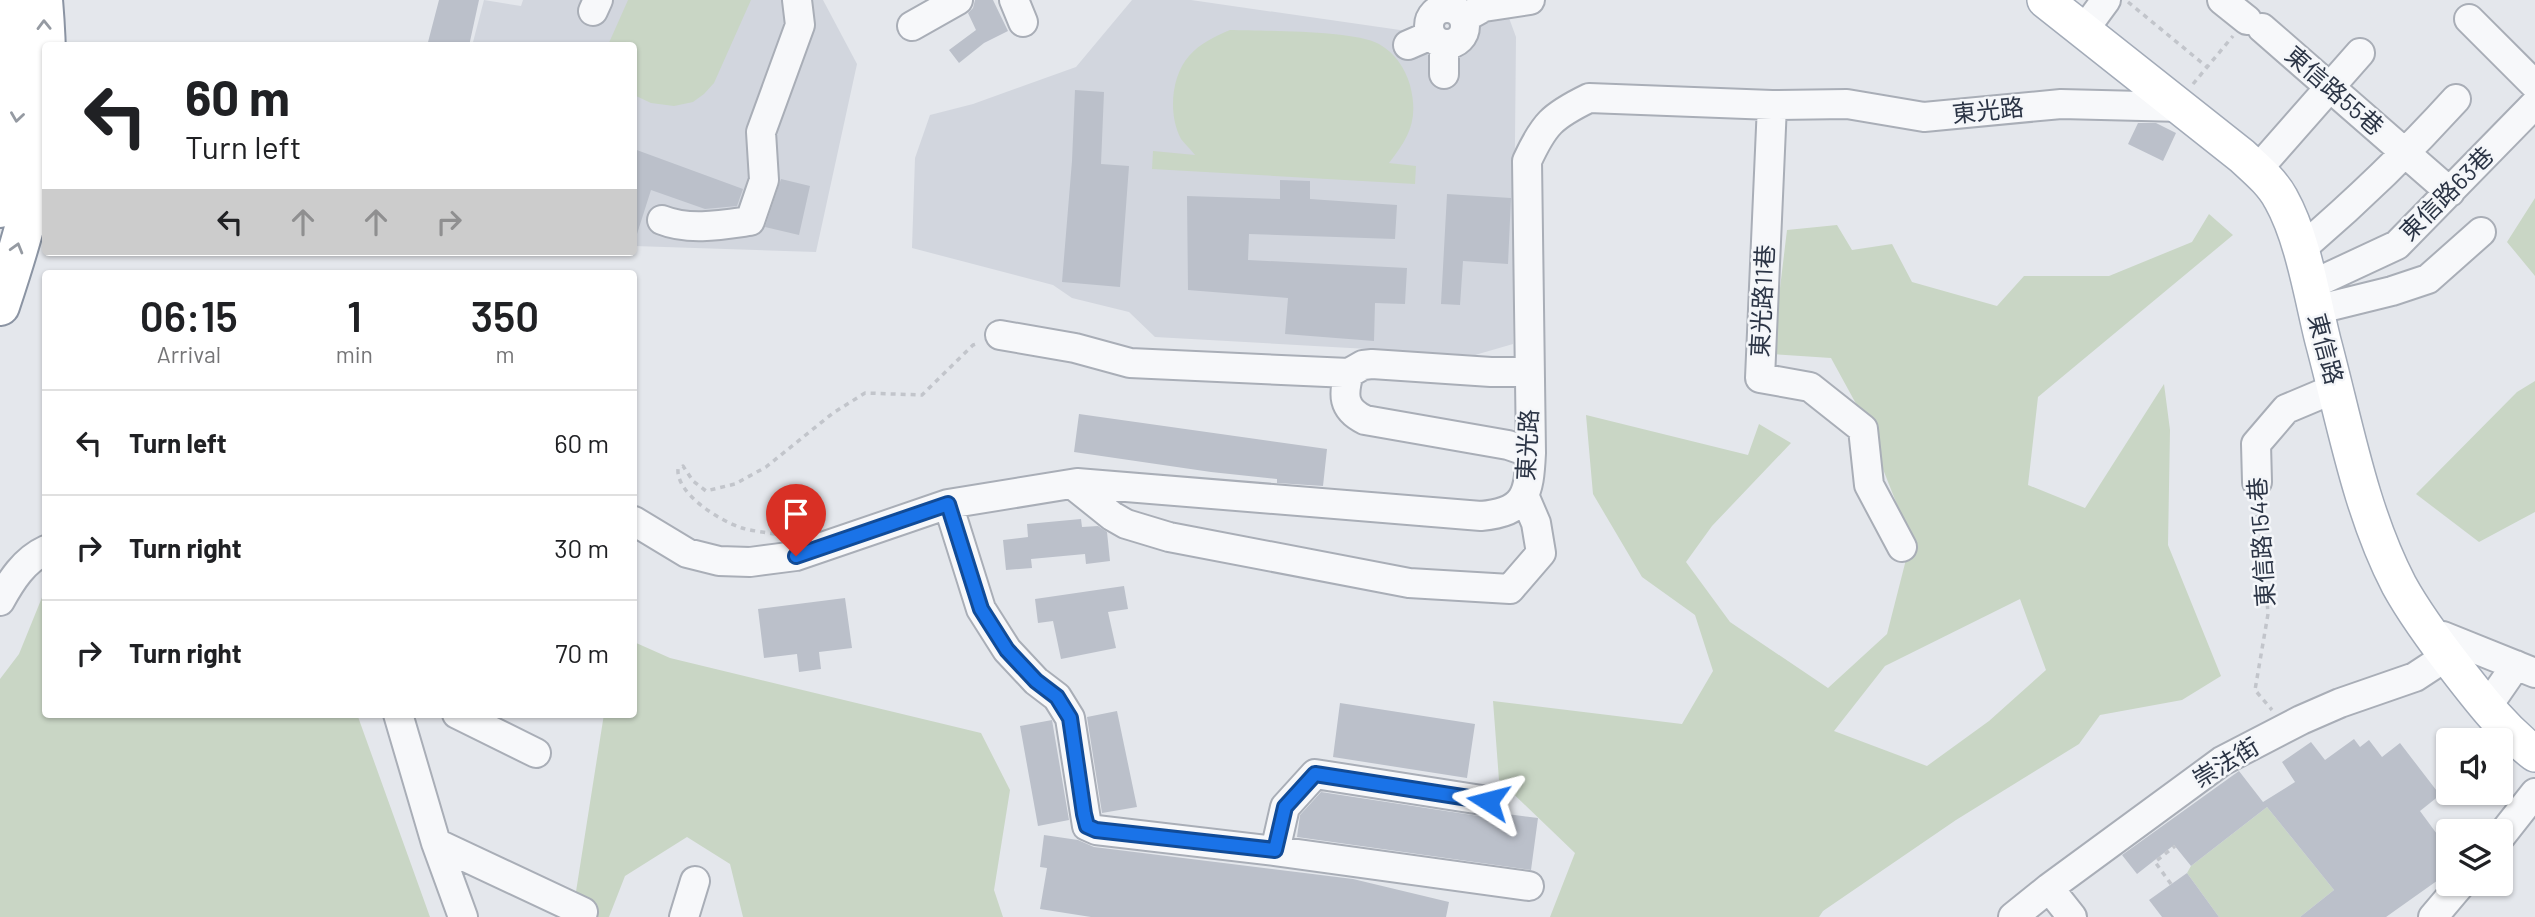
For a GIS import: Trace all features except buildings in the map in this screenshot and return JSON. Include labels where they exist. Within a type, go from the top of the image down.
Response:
[{"type":"highway","points":[[0,306],[14,194],[19,102],[13,0]]},
{"type":"highway","points":[[43,0],[44,42]]},
{"type":"highway","points":[[14,194],[42,147]]},
{"type":"main road","name":"東信路","points":[[2045,0],[2182,107],[2257,170],[2281,199],[2301,250],[2376,534],[2399,585],[2426,629],[2453,650],[2483,703],[2508,733],[2535,754]]},
{"type":"street","points":[[662,220],[673,224],[714,226],[750,221],[764,180],[761,132],[800,25],[797,0]]},
{"type":"street","points":[[912,26],[958,0]]},
{"type":"street","points":[[2084,30],[2105,0]]},
{"type":"street","name":"東信路55巷","points":[[2222,0],[2330,87],[2450,192]]},
{"type":"street","points":[[1444,74],[1428,42],[1460,40],[1465,30],[1464,19],[1484,7],[1526,1]]},
{"type":"street","points":[[2469,19],[2535,85]]},
{"type":"street","points":[[2257,170],[2360,53]]},
{"type":"street","name":"東光路","points":[[637,523],[687,553],[719,561],[750,562],[796,556],[948,504],[1072,484],[1481,516],[1507,512],[1517,505],[1530,484],[1527,161],[1540,132],[1567,108],[1589,98],[1772,105],[1847,104],[1924,117],[2061,104],[2182,107]]},
{"type":"street","name":"東信路55巷","points":[[2301,250],[2406,154],[2456,99]]},
{"type":"street","name":"東信路63巷","points":[[2312,298],[2397,245],[2535,104]]},
{"type":"street","name":"東光路11巷","points":[[1772,105],[1760,378],[1810,387],[1863,429],[1869,485],[1902,547]]},
{"type":"street","points":[[2312,298],[2392,291],[2428,279],[2481,232]]},
{"type":"street","points":[[1000,335],[1074,348],[1130,363],[1349,373],[1363,365],[1529,372]]},
{"type":"street","points":[[1349,373],[1345,390],[1348,407],[1354,415],[1364,420],[1508,445],[1531,453]]},
{"type":"street","name":"東信路154巷","points":[[2257,482],[2256,444],[2286,409],[2336,388]]},
{"type":"street","points":[[1072,484],[1126,524],[1169,537],[1409,583],[1510,589],[1541,554],[1536,523],[1524,495]]},
{"type":"street","points":[[948,504],[981,609],[1007,650],[1036,681],[1057,697],[1070,718],[1087,826],[1096,830],[1275,850],[1529,886]]},
{"type":"street","points":[[0,601],[16,574],[42,552]]},
{"type":"street","points":[[2453,650],[2518,666],[2483,703]]},
{"type":"street","name":"崇法街","points":[[2013,917],[2222,761],[2340,703],[2415,677],[2453,650]]},
{"type":"street","points":[[399,718],[436,843],[463,917]]},
{"type":"street","points":[[465,718],[536,754]]},
{"type":"street","points":[[1275,850],[1285,807],[1315,774],[1488,801]]},
{"type":"street","points":[[2513,821],[2535,793]]},
{"type":"street","points":[[436,843],[583,912]]},
{"type":"street","points":[[684,917],[695,881]]},
{"type":"street","points":[[2049,888],[2072,917]]},
{"type":"street","points":[[2433,917],[2451,896]]},
{"type":"path","points":[[2126,0],[2207,67]]},
{"type":"path","points":[[2182,107],[2180,99],[2207,67],[2254,24]]},
{"type":"path","points":[[796,556],[775,534],[740,528],[701,504],[683,488],[678,469],[682,466],[693,481],[706,491],[735,484],[766,467],[833,413],[865,393],[922,395],[973,345],[1000,335]]},
{"type":"path","name":"東信路154巷","points":[[2257,482],[2255,510],[2263,547],[2268,614],[2255,690],[2287,727]]},
{"type":"path","points":[[2171,884],[2155,862],[2175,846]]},
{"type":"shaded area","points":[[484,0],[521,6],[523,0],[823,0],[857,64],[816,252],[637,246],[637,42],[473,42]]},
{"type":"shaded area","points":[[1132,0],[1191,0],[1407,31],[1426,51],[1454,52],[1465,44],[1478,24],[1505,7],[1516,37],[1513,344],[1475,355],[1155,337],[1129,312],[1072,298],[1053,285],[912,248],[915,158],[930,115],[973,104],[1076,67]]},
{"type":"green space","points":[[628,0],[751,0],[714,83],[693,102],[674,106],[651,103],[637,96],[637,42],[609,42]]},
{"type":"green space","points":[[1230,30],[1350,36],[1367,39],[1390,52],[1399,61],[1408,79],[1413,97],[1413,118],[1407,136],[1389,163],[1416,166],[1415,184],[1152,169],[1153,151],[1195,155],[1181,139],[1174,119],[1173,96],[1178,74],[1193,51],[1208,40]]},
{"type":"green space","points":[[2535,198],[2535,276],[2507,242]]},
{"type":"green space","points":[[2209,214],[2233,235],[2038,397],[2028,485],[2085,508],[2164,384],[2170,430],[2168,545],[2221,676],[2182,700],[2100,715],[2079,744],[1956,820],[1823,911],[1819,917],[1550,917],[1575,853],[1499,780],[1493,701],[1682,724],[1713,671],[1695,615],[1642,577],[1593,494],[1586,415],[1748,455],[1759,424],[1791,443],[1712,526],[1686,562],[1730,622],[1828,688],[1887,634],[1911,540],[1860,411],[1831,358],[1772,354],[1787,230],[1837,225],[1852,250],[1892,244],[1912,282],[1997,306],[2024,276],[2109,276],[2192,242]],"holes":[[[2020,599],[2046,670],[1989,721],[1927,766],[1834,731],[1885,666]]]},
{"type":"green space","points":[[2535,381],[2535,512],[2479,542],[2416,494],[2517,392]]},
{"type":"green space","points":[[42,597],[42,718],[358,718],[430,917],[0,917],[0,679],[19,654]]},
{"type":"green space","points":[[637,643],[670,658],[981,733],[1010,790],[994,890],[1003,917],[743,917],[730,864],[687,837],[625,876],[609,917],[572,917],[603,718],[637,718]]},
{"type":"green space","points":[[2267,807],[2334,890],[2300,917],[2219,917],[2187,873],[2191,866]]},
{"type":"route","points":[[796,556],[948,504],[981,609],[1007,650],[1036,681],[1057,697],[1070,718],[1084,814],[1087,826],[1096,830],[1275,850],[1285,807],[1315,774],[1488,801]]}]
